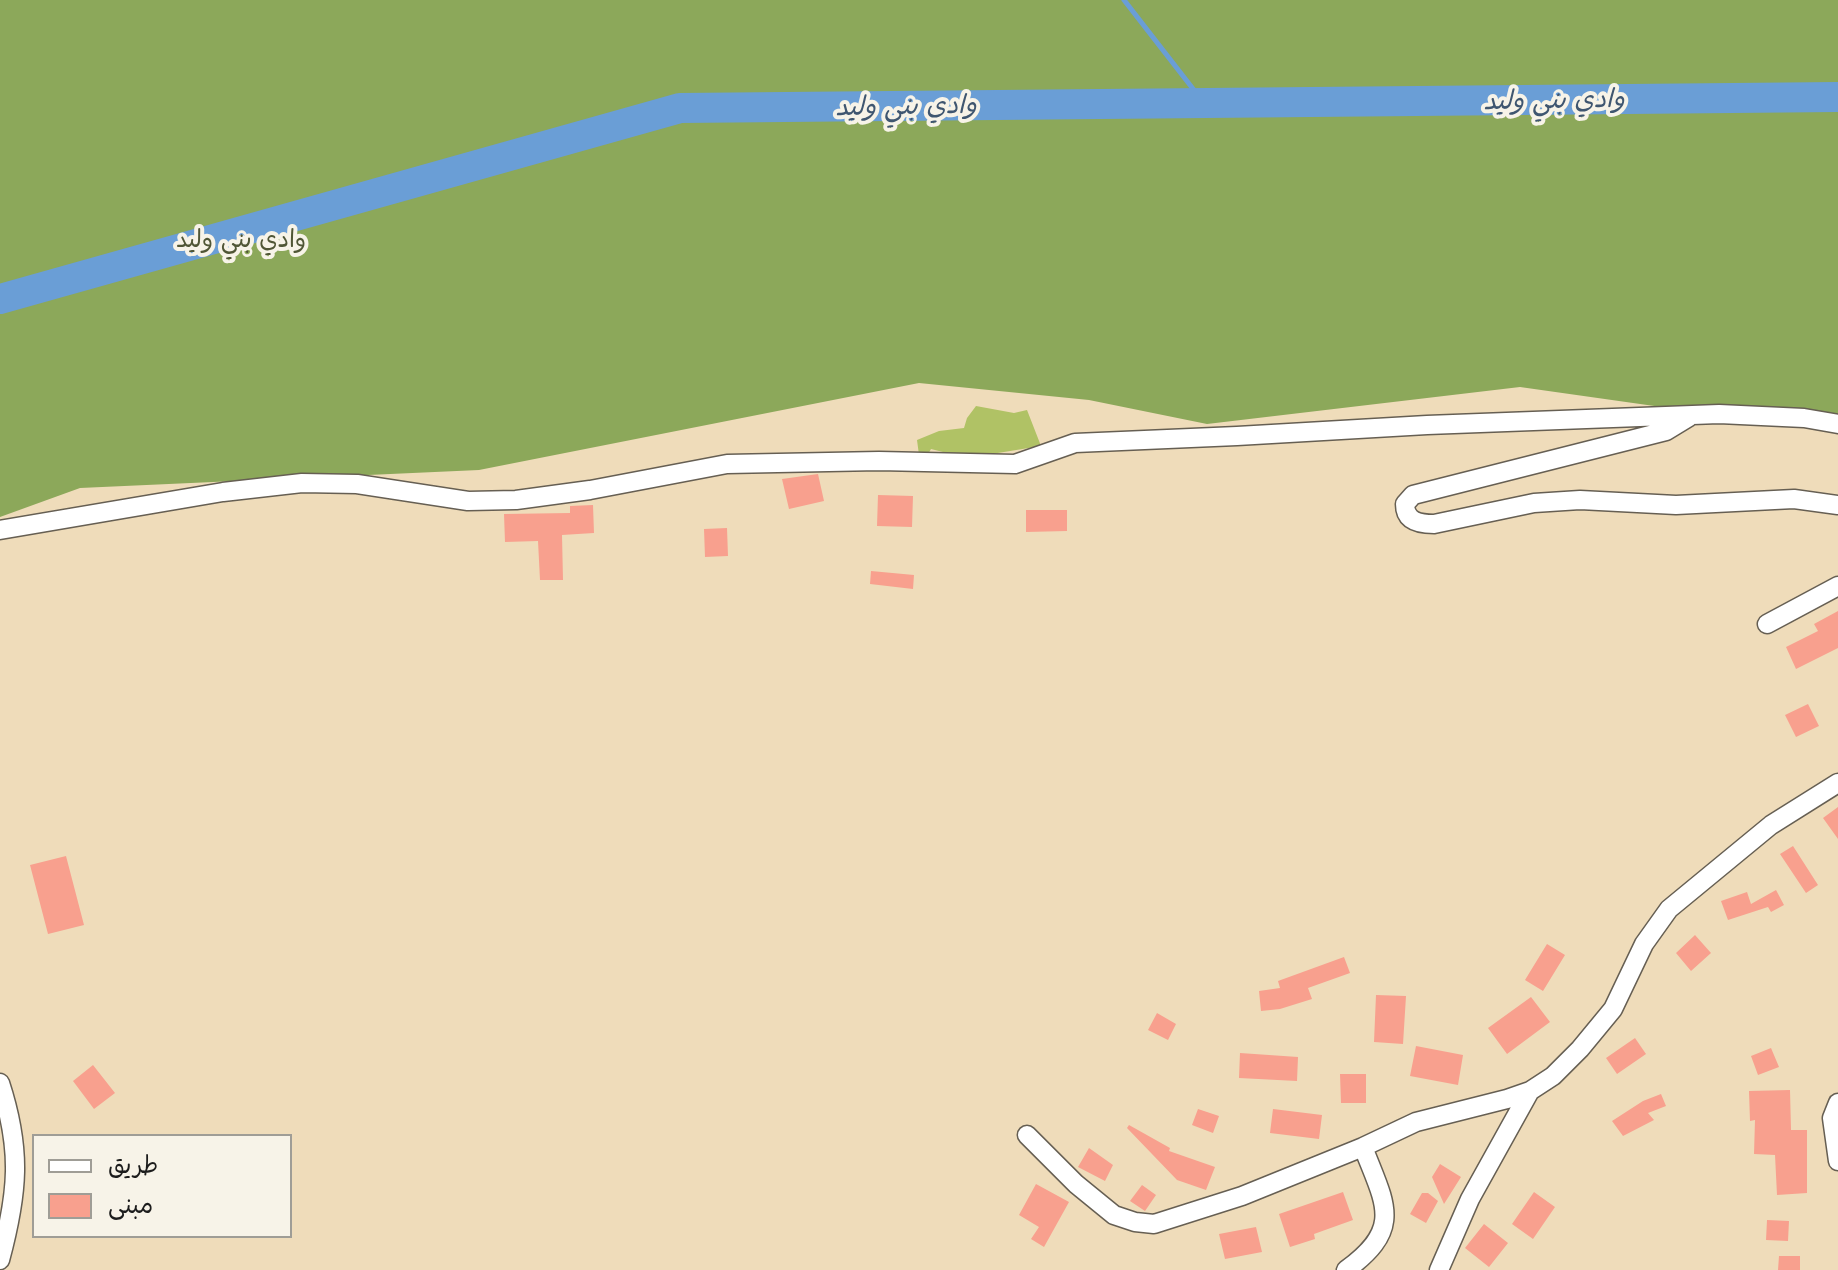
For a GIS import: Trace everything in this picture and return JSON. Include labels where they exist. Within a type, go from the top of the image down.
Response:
[{"type":"street","points":[[0,530],[223,492],[302,483],[357,484],[468,501],[516,500],[727,464],[879,461],[1015,464],[1075,443],[1427,425],[1691,416],[1804,418],[1838,424]]},
{"type":"street","points":[[1691,416],[1666,431],[1413,495],[1405,504],[1405,511],[1409,518],[1420,524],[1434,524],[1534,503],[1580,500],[1676,505],[1794,499],[1838,505]]},
{"type":"street","points":[[1767,624],[1838,586]]},
{"type":"street","points":[[1027,1135],[1076,1184],[1114,1215],[1154,1224],[1242,1196],[1416,1122],[1530,1091],[1562,1067],[1613,1009],[1644,944],[1669,909],[1771,825],[1838,783]]},
{"type":"street","points":[[0,1083],[12,1132],[17,1179],[13,1210],[0,1260]]},
{"type":"street","points":[[1439,1270],[1470,1199],[1530,1091]]},
{"type":"street","points":[[1838,1103],[1832,1118],[1838,1161]]},
{"type":"street","points":[[1346,1270],[1367,1254],[1379,1238],[1385,1222],[1383,1197],[1363,1147]]},
{"type":"green space","name":"وادي بني وليد","points":[[0,0],[1838,0],[1838,432],[1520,387],[1207,424],[1089,400],[919,383],[479,470],[80,488],[0,517]]},
{"type":"green space","points":[[976,406],[1014,413],[1027,410],[1041,446],[967,458],[931,449],[927,456],[919,455],[917,440],[939,431],[964,428]]},
{"type":"building","points":[[818,474],[824,501],[789,509],[782,479]]},
{"type":"building","points":[[878,495],[913,496],[912,527],[877,526]]},
{"type":"building","points":[[593,505],[594,533],[562,535],[563,580],[540,580],[538,541],[505,542],[504,514],[570,513],[570,506]]},
{"type":"building","points":[[1026,510],[1067,510],[1067,531],[1026,532]]},
{"type":"building","points":[[727,528],[728,556],[705,557],[704,529]]},
{"type":"building","points":[[871,571],[914,575],[913,589],[870,584]]},
{"type":"building","points":[[1838,611],[1838,648],[1796,669],[1786,647],[1818,631],[1814,624]]},
{"type":"building","points":[[1808,704],[1819,726],[1796,737],[1785,715]]},
{"type":"building","points":[[1838,807],[1838,839],[1823,818]]},
{"type":"building","points":[[1793,846],[1818,885],[1806,893],[1780,854]]},
{"type":"building","points":[[66,856],[84,925],[48,934],[30,865]]},
{"type":"building","points":[[1776,890],[1784,905],[1771,912],[1768,907],[1728,920],[1721,901],[1747,892],[1751,904]]},
{"type":"building","points":[[1695,935],[1711,953],[1691,971],[1676,953]]},
{"type":"building","points":[[1547,944],[1565,955],[1543,991],[1525,980]]},
{"type":"building","points":[[1344,957],[1350,973],[1308,988],[1312,999],[1280,1009],[1261,1011],[1259,991],[1280,988],[1278,981]]},
{"type":"building","points":[[1376,995],[1406,996],[1403,1044],[1374,1042]]},
{"type":"building","points":[[1531,997],[1550,1022],[1507,1054],[1488,1028]]},
{"type":"building","points":[[1157,1013],[1176,1024],[1168,1040],[1148,1030]]},
{"type":"building","points":[[1635,1038],[1646,1054],[1617,1074],[1606,1058]]},
{"type":"building","points":[[1416,1046],[1463,1055],[1458,1085],[1410,1076]]},
{"type":"building","points":[[1771,1048],[1779,1067],[1758,1075],[1751,1056]]},
{"type":"building","points":[[1240,1053],[1298,1057],[1297,1081],[1239,1078]]},
{"type":"building","points":[[93,1065],[115,1093],[94,1109],[73,1081]]},
{"type":"building","points":[[1340,1074],[1366,1074],[1366,1103],[1341,1103]]},
{"type":"building","points":[[1790,1090],[1791,1130],[1807,1130],[1807,1193],[1777,1195],[1775,1155],[1754,1154],[1755,1120],[1750,1121],[1749,1091]]},
{"type":"building","points":[[1661,1094],[1666,1106],[1648,1113],[1654,1120],[1623,1136],[1612,1121],[1643,1101]]},
{"type":"building","points":[[1198,1109],[1219,1116],[1213,1133],[1192,1125]]},
{"type":"building","points":[[1273,1109],[1322,1115],[1319,1139],[1270,1133]]},
{"type":"building","points":[[1129,1125],[1170,1148],[1169,1151],[1215,1167],[1206,1190],[1177,1180],[1127,1128]]},
{"type":"building","points":[[1089,1148],[1113,1165],[1105,1181],[1078,1167]]},
{"type":"building","points":[[1440,1164],[1461,1177],[1444,1204],[1432,1177]]},
{"type":"building","points":[[1036,1184],[1069,1202],[1044,1247],[1031,1239],[1039,1227],[1019,1215]]},
{"type":"building","points":[[1142,1185],[1156,1195],[1145,1211],[1130,1201]]},
{"type":"building","points":[[1343,1192],[1353,1220],[1314,1234],[1315,1239],[1290,1247],[1279,1214]]},
{"type":"building","points":[[1534,1192],[1555,1207],[1533,1239],[1512,1224]]},
{"type":"building","points":[[1422,1193],[1428,1193],[1438,1201],[1426,1223],[1410,1214]]},
{"type":"building","points":[[1767,1220],[1789,1221],[1788,1241],[1766,1240]]},
{"type":"building","points":[[1484,1224],[1508,1243],[1489,1267],[1465,1248]]},
{"type":"building","points":[[1256,1227],[1262,1252],[1225,1259],[1219,1234]]},
{"type":"building","points":[[1779,1256],[1800,1256],[1800,1270],[1778,1270]]},
{"type":"waterway","points":[[1124,0],[1204,103]]},
{"type":"waterway","name":"وادي بني وليد","points":[[0,299],[680,108],[1838,97]]}]
